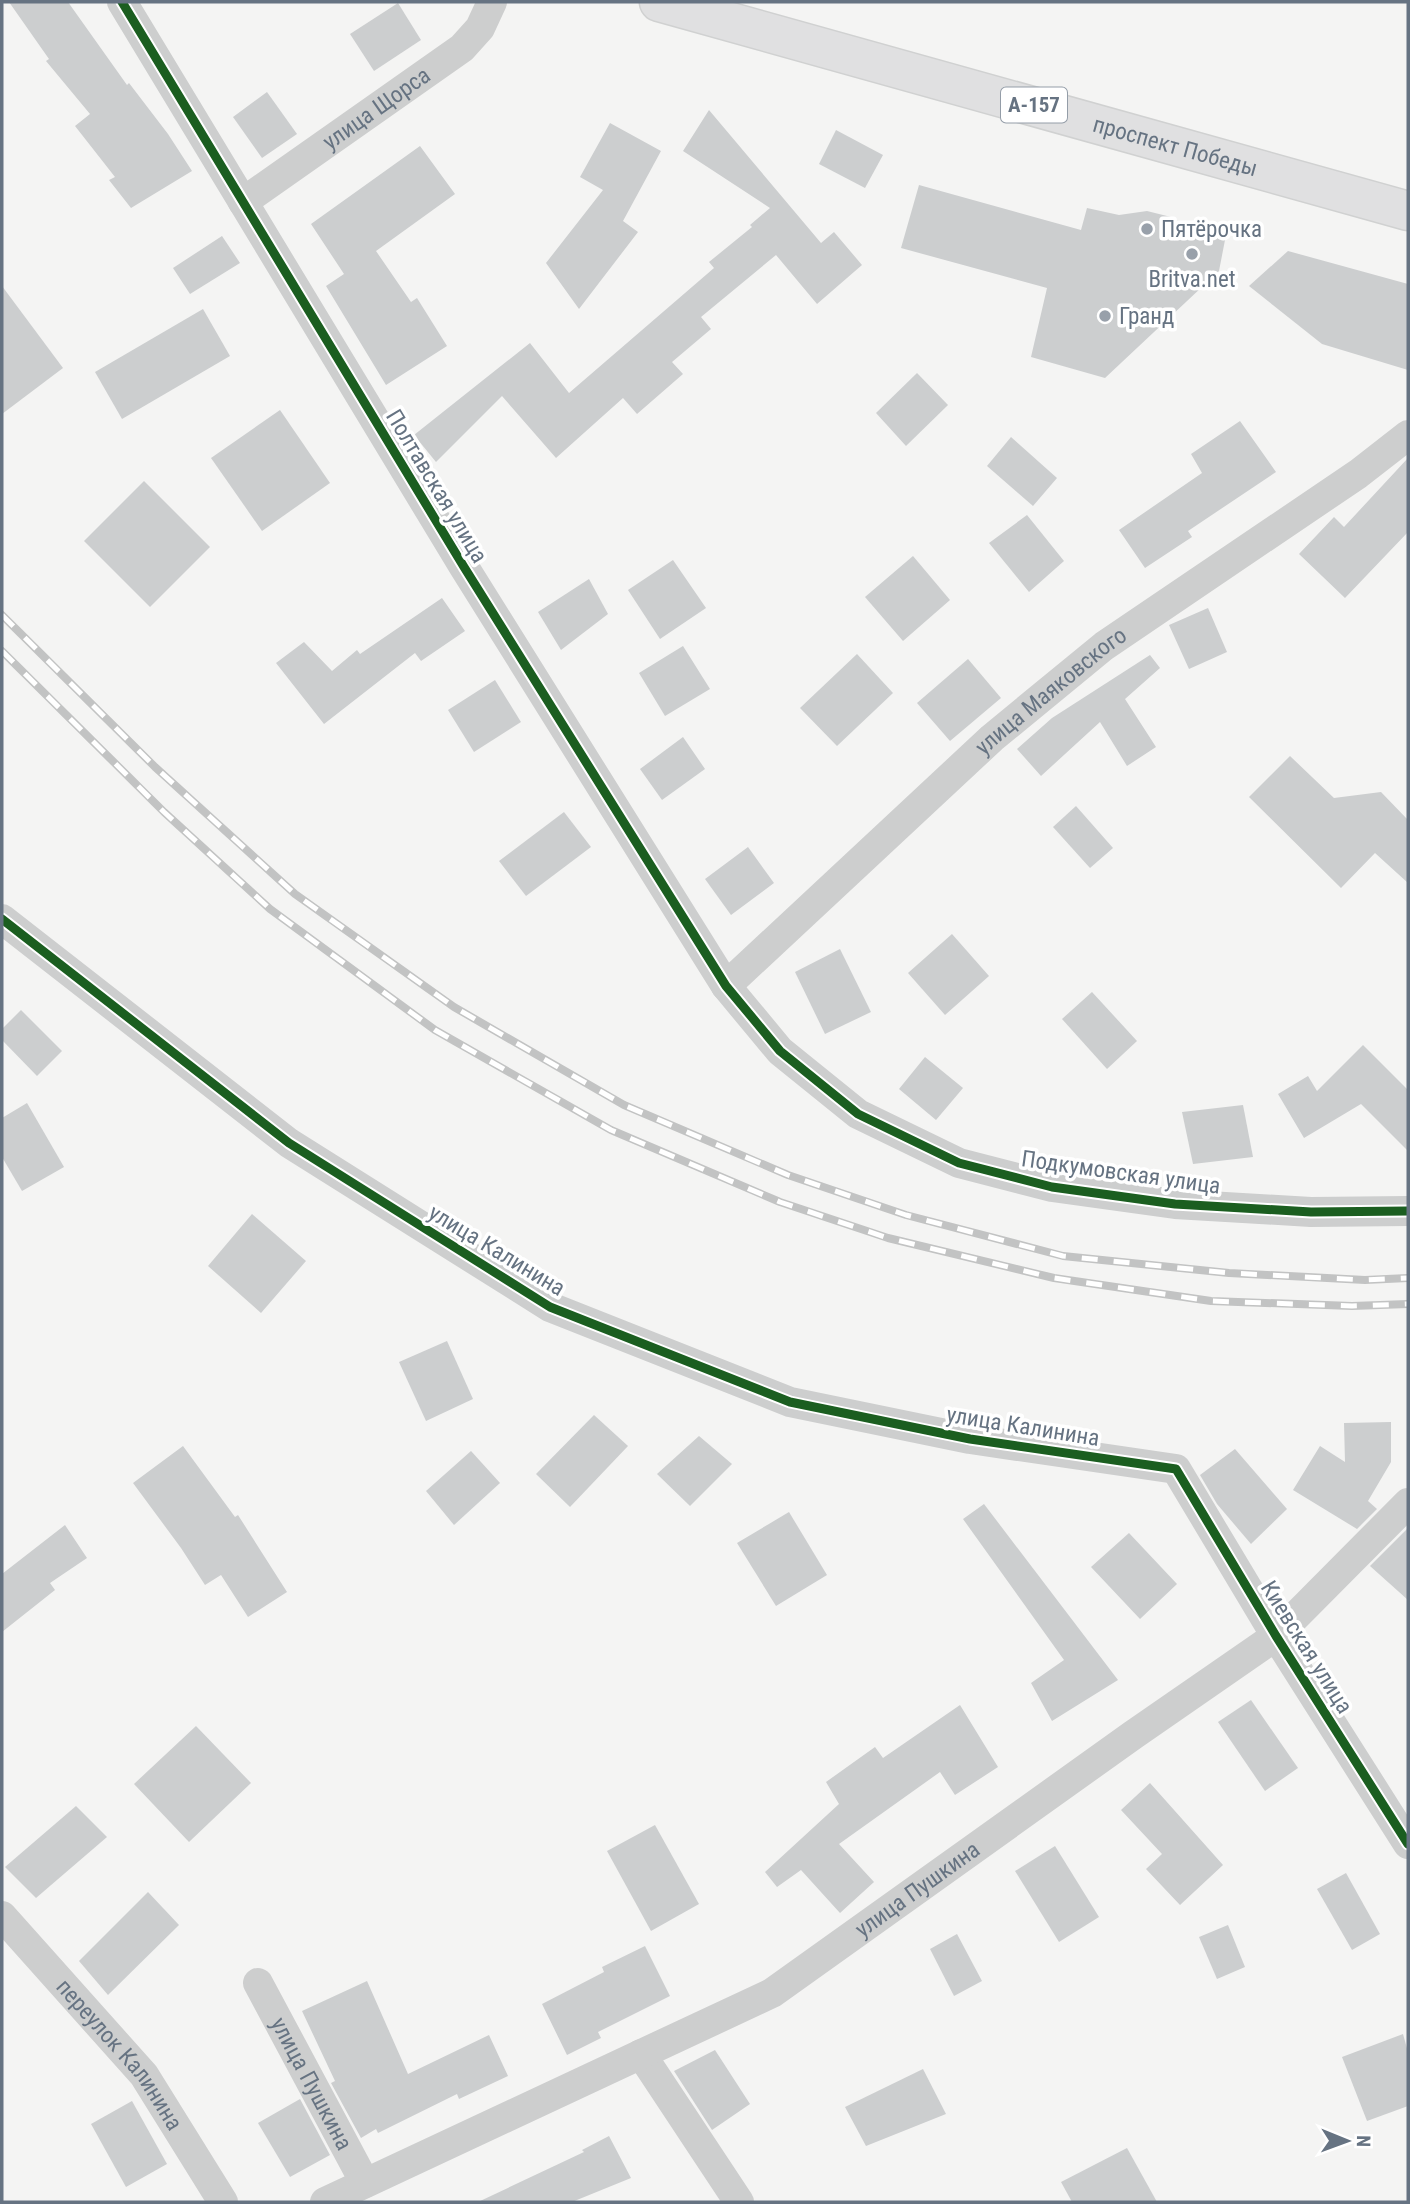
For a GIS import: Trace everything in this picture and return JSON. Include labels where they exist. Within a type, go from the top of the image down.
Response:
[{"type":"main road","name":"проспект Победы","points":[[659,2],[1408,211]]},
{"type":"street","name":"Полтавская улица","points":[[122,2],[471,579],[726,986]]},
{"type":"street","name":"улица Щорса","points":[[243,202],[462,48],[480,28],[492,2]]},
{"type":"street","name":"улица Маяковского","points":[[726,986],[992,738],[1104,646],[1358,474],[1408,435]]},
{"type":"street","name":"улица Калинина","points":[[2,919],[289,1143],[550,1307],[790,1402],[970,1439],[1176,1469]]},
{"type":"street","name":"Подкумовская улица","points":[[726,986],[780,1051],[858,1114],[959,1163],[1052,1187],[1175,1204],[1311,1212],[1408,1211]]},
{"type":"street","name":"Киевская улица","points":[[1176,1469],[1276,1636],[1408,1844]]},
{"type":"street","name":"улица Пушкина","points":[[325,2202],[772,1993],[1276,1636],[1408,1503]]},
{"type":"street","name":"переулок Калинина","points":[[2,1916],[144,2075],[223,2202]]},
{"type":"street","name":"улица Пушкина","points":[[258,1983],[365,2183]]},
{"type":"street","points":[[641,2054],[738,2202]]},
{"type":"building","points":[[9,2],[68,2],[127,85],[129,83],[168,134],[192,171],[131,208],[109,180],[115,177],[75,126],[90,114],[46,61],[49,59]]},
{"type":"building","points":[[398,3],[421,40],[374,71],[350,34]]},
{"type":"building","points":[[267,92],[297,134],[262,158],[233,117]]},
{"type":"building","points":[[709,110],[821,243],[834,232],[862,265],[817,304],[776,255],[701,317],[711,329],[672,362],[683,374],[637,414],[623,398],[556,458],[502,396],[436,462],[414,435],[530,343],[569,393],[714,268],[709,262],[752,227],[750,225],[770,208],[683,151]]},
{"type":"building","points":[[610,123],[661,151],[623,221],[638,232],[579,309],[546,263],[603,190],[580,177]]},
{"type":"building","points":[[836,130],[883,155],[865,188],[819,164]]},
{"type":"building","points":[[420,146],[455,194],[376,251],[411,302],[417,298],[447,346],[386,385],[326,286],[344,274],[311,224]]},
{"type":"building","name":"Гранд","points":[[919,185],[1081,230],[1087,208],[1119,215],[1147,211],[1171,217],[1194,232],[1225,240],[1219,271],[1105,378],[1031,357],[1047,288],[901,248]]},
{"type":"building","points":[[222,236],[240,263],[190,294],[173,268]]},
{"type":"building","points":[[1288,251],[1408,284],[1408,370],[1322,344],[1249,286]]},
{"type":"building","points":[[2,286],[63,368],[2,414]]},
{"type":"building","points":[[203,309],[230,356],[122,419],[95,372]]},
{"type":"building","points":[[917,373],[948,405],[906,446],[876,413]]},
{"type":"building","points":[[280,410],[330,483],[262,531],[211,458]]},
{"type":"building","points":[[1240,421],[1276,472],[1188,531],[1192,537],[1145,568],[1119,530],[1202,473],[1191,454]]},
{"type":"building","points":[[1011,437],[1057,478],[1033,506],[987,466]]},
{"type":"building","points":[[1408,458],[1408,532],[1345,598],[1299,554],[1334,517],[1344,527]]},
{"type":"building","points":[[144,481],[210,547],[150,607],[84,541]]},
{"type":"building","points":[[1027,515],[1064,561],[1029,592],[989,543]]},
{"type":"building","points":[[913,556],[950,600],[903,641],[865,597]]},
{"type":"building","points":[[673,560],[706,608],[660,639],[628,590]]},
{"type":"building","points":[[589,579],[608,614],[561,650],[538,612]]},
{"type":"building","points":[[442,598],[465,631],[421,661],[415,653],[324,724],[276,663],[304,642],[332,671],[357,650],[360,654]]},
{"type":"building","points":[[1208,608],[1227,652],[1189,669],[1169,625]]},
{"type":"building","points":[[683,646],[710,689],[665,716],[639,673]]},
{"type":"building","points":[[857,654],[893,693],[837,746],[800,708]]},
{"type":"building","points":[[1150,655],[1160,668],[1125,699],[1156,747],[1127,766],[1100,722],[1041,776],[1017,749],[1052,718]]},
{"type":"building","points":[[968,659],[1001,698],[950,741],[917,703]]},
{"type":"building","points":[[495,680],[521,722],[474,752],[448,710]]},
{"type":"building","points":[[683,737],[705,769],[662,800],[640,769]]},
{"type":"building","points":[[1290,756],[1334,798],[1381,792],[1408,820],[1408,883],[1375,853],[1341,888],[1249,797]]},
{"type":"building","points":[[1076,806],[1113,848],[1090,868],[1053,827]]},
{"type":"building","points":[[564,812],[591,847],[526,896],[499,861]]},
{"type":"building","points":[[748,847],[774,883],[731,915],[705,879]]},
{"type":"building","points":[[952,934],[989,976],[945,1015],[908,973]]},
{"type":"building","points":[[840,949],[871,1012],[825,1034],[795,972]]},
{"type":"building","points":[[1092,992],[1137,1041],[1107,1069],[1062,1019]]},
{"type":"building","points":[[21,1010],[62,1051],[37,1076],[2,1040],[2,1029]]},
{"type":"building","points":[[1363,1045],[1408,1090],[1408,1151],[1361,1104],[1304,1138],[1278,1094],[1308,1076],[1317,1091]]},
{"type":"building","points":[[925,1057],[963,1088],[936,1120],[899,1089]]},
{"type":"building","points":[[27,1103],[64,1167],[22,1191],[2,1157],[2,1118]]},
{"type":"building","points":[[1243,1105],[1253,1157],[1193,1164],[1182,1112]]},
{"type":"building","points":[[252,1214],[306,1261],[261,1313],[208,1266]]},
{"type":"building","points":[[447,1341],[473,1399],[426,1421],[399,1362]]},
{"type":"building","points":[[594,1415],[628,1446],[570,1507],[536,1474]]},
{"type":"building","points":[[1391,1422],[1391,1462],[1368,1501],[1377,1509],[1357,1529],[1293,1490],[1320,1446],[1345,1462],[1344,1423]]},
{"type":"building","points":[[699,1436],[732,1464],[690,1506],[657,1474]]},
{"type":"building","points":[[183,1446],[235,1517],[238,1515],[287,1592],[248,1617],[221,1575],[205,1585],[133,1483]]},
{"type":"building","points":[[1235,1449],[1287,1509],[1251,1544],[1217,1504],[1200,1475]]},
{"type":"building","points":[[471,1451],[500,1483],[454,1525],[426,1491]]},
{"type":"building","points":[[984,1504],[1118,1680],[1052,1721],[1031,1683],[1064,1660],[963,1519]]},
{"type":"building","points":[[789,1512],[827,1575],[776,1606],[737,1543]]},
{"type":"building","points":[[65,1525],[87,1558],[50,1583],[55,1590],[2,1632],[2,1574]]},
{"type":"building","points":[[1408,1528],[1408,1600],[1370,1566]]},
{"type":"building","points":[[1129,1533],[1177,1584],[1140,1619],[1091,1567]]},
{"type":"building","points":[[1251,1700],[1298,1768],[1265,1791],[1218,1722]]},
{"type":"building","points":[[960,1705],[998,1767],[955,1795],[940,1772],[839,1844],[874,1882],[840,1913],[801,1870],[777,1887],[765,1872],[839,1804],[826,1782],[875,1747],[883,1758]]},
{"type":"building","points":[[196,1726],[251,1783],[189,1842],[134,1784]]},
{"type":"building","points":[[1150,1783],[1223,1865],[1180,1905],[1146,1869],[1162,1854],[1121,1810]]},
{"type":"building","points":[[76,1806],[107,1837],[36,1898],[5,1867]]},
{"type":"building","points":[[655,1825],[699,1904],[651,1931],[607,1851]]},
{"type":"building","points":[[1055,1846],[1099,1917],[1059,1942],[1015,1871]]},
{"type":"building","points":[[1346,1873],[1380,1934],[1352,1950],[1317,1889]]},
{"type":"building","points":[[148,1892],[179,1925],[108,1995],[79,1961]]},
{"type":"building","points":[[1228,1925],[1245,1967],[1217,1979],[1199,1937]]},
{"type":"building","points":[[957,1934],[982,1981],[954,1996],[930,1949]]},
{"type":"building","points":[[645,1946],[670,1996],[598,2032],[601,2038],[567,2055],[542,2004],[604,1972],[602,1967]]},
{"type":"building","points":[[367,1981],[408,2074],[489,2035],[508,2076],[459,2099],[457,2094],[378,2133],[376,2129],[361,2138],[331,2083],[335,2081],[302,2011]]},
{"type":"building","points":[[1403,2034],[1408,2052],[1408,2106],[1367,2121],[1342,2057]]},
{"type":"building","points":[[715,2050],[750,2104],[712,2130],[674,2071]]},
{"type":"building","points":[[923,2069],[946,2114],[866,2146],[845,2107]]},
{"type":"building","points":[[300,2099],[330,2155],[290,2177],[258,2123]]},
{"type":"building","points":[[132,2101],[167,2164],[126,2187],[91,2124]]},
{"type":"building","points":[[609,2136],[631,2178],[572,2202],[478,2202],[584,2152],[582,2150]]},
{"type":"building","points":[[1127,2148],[1157,2202],[1072,2202],[1061,2182]]},
{"type":"railway","points":[[2,615],[155,767],[295,894],[454,1007],[624,1105],[788,1175],[906,1215],[1063,1256],[1229,1273],[1365,1280],[1408,1278]]},
{"type":"railway","points":[[2,651],[164,812],[270,909],[435,1030],[611,1130],[780,1202],[888,1238],[1054,1278],[1211,1301],[1352,1306],[1408,1304]]},
{"type":"cycle path","points":[[122,2],[464,567],[726,986],[780,1051],[858,1114],[959,1163],[1052,1187],[1175,1204],[1311,1212],[1408,1211]]},
{"type":"cycle path","points":[[2,919],[289,1143],[550,1307],[790,1402],[970,1439],[1176,1469],[1276,1636],[1408,1844]]},
{"type":"place","name":"Пятёрочка","points":[[1147,229]]},
{"type":"place","name":"Britva.net","points":[[1192,254]]},
{"type":"place","name":"Гранд","points":[[1105,316]]}]
